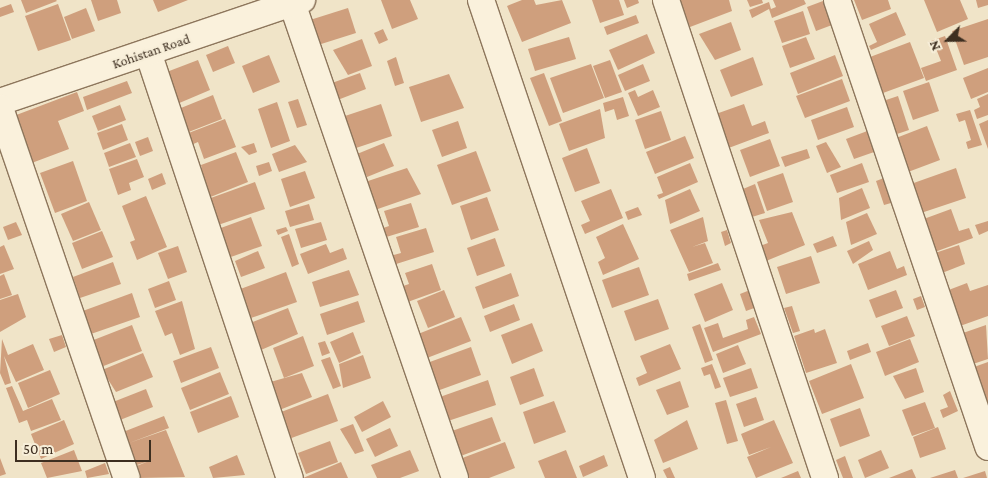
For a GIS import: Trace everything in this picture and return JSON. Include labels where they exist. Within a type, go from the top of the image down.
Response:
[{"type":"street","points":[[481,0],[642,478]]},
{"type":"street","points":[[666,0],[825,478]]},
{"type":"street","points":[[837,0],[988,447]]},
{"type":"street","points":[[297,2],[455,478]]},
{"type":"street","name":"Kohistan Road","points":[[0,102],[297,2]]},
{"type":"street","points":[[148,52],[290,478]]},
{"type":"street","points":[[0,108],[127,478]]},
{"type":"building","points":[[21,0],[56,0],[57,1],[26,13]]},
{"type":"building","points":[[91,0],[117,0],[121,13],[98,21]]},
{"type":"building","points":[[153,0],[188,0],[158,12]]},
{"type":"building","points":[[381,0],[410,0],[418,19],[392,29]]},
{"type":"building","points":[[522,0],[534,0],[536,5],[562,0],[571,23],[522,42],[507,6]]},
{"type":"building","points":[[592,0],[619,0],[624,15],[600,23]]},
{"type":"building","points":[[624,0],[638,0],[639,3],[627,8]]},
{"type":"building","points":[[680,0],[729,0],[732,11],[690,27]]},
{"type":"building","points":[[747,0],[762,0],[763,3],[750,7]]},
{"type":"building","points":[[773,0],[804,0],[806,4],[772,18],[769,9],[752,18],[749,10],[769,2],[771,9],[776,7]]},
{"type":"building","points":[[854,0],[888,0],[891,9],[862,20]]},
{"type":"building","points":[[924,0],[960,0],[968,19],[937,32]]},
{"type":"building","points":[[976,0],[988,0],[988,5],[978,8]]},
{"type":"building","points":[[823,1],[832,25],[816,31],[807,7]]},
{"type":"building","points":[[11,4],[14,12],[0,17],[0,8]]},
{"type":"building","points":[[58,4],[71,40],[38,51],[25,16]]},
{"type":"building","points":[[86,8],[95,31],[72,39],[64,17]]},
{"type":"building","points":[[348,8],[356,33],[318,45],[310,20]]},
{"type":"building","points":[[803,11],[810,34],[782,43],[774,21]]},
{"type":"building","points":[[896,12],[906,35],[871,50],[869,46],[877,42],[869,24]]},
{"type":"building","points":[[636,15],[639,23],[607,35],[604,27]]},
{"type":"building","points":[[988,19],[988,57],[964,65],[952,31]]},
{"type":"building","points":[[731,22],[741,50],[715,60],[699,34]]},
{"type":"building","points":[[383,29],[388,40],[379,44],[374,33]]},
{"type":"building","points":[[647,34],[655,53],[618,70],[609,50]]},
{"type":"building","points":[[945,36],[957,70],[926,81],[921,68],[941,61],[935,46],[930,48],[928,42]]},
{"type":"building","points":[[569,37],[576,59],[535,71],[528,49]]},
{"type":"building","points":[[806,37],[815,59],[790,68],[782,46]]},
{"type":"building","points":[[362,39],[372,66],[348,75],[333,50]]},
{"type":"building","points":[[910,42],[924,78],[883,93],[870,57]]},
{"type":"building","points":[[228,46],[235,63],[213,72],[206,55]]},
{"type":"building","points":[[269,55],[280,82],[253,93],[242,66]]},
{"type":"building","points":[[835,55],[843,76],[798,94],[790,73]]},
{"type":"building","points":[[396,57],[404,83],[395,86],[387,61]]},
{"type":"building","points":[[753,57],[763,85],[731,97],[720,70]]},
{"type":"building","points":[[198,60],[210,90],[177,104],[164,73]]},
{"type":"building","points":[[610,60],[622,92],[605,98],[593,66]]},
{"type":"building","points":[[591,64],[604,98],[563,113],[550,78]]},
{"type":"building","points":[[643,64],[650,81],[625,91],[618,75]]},
{"type":"building","points":[[988,68],[988,92],[971,99],[963,78]]},
{"type":"building","points":[[360,73],[366,89],[335,101],[329,84]]},
{"type":"building","points":[[544,73],[562,121],[549,126],[530,78]]},
{"type":"building","points":[[449,74],[464,108],[421,122],[409,87]]},
{"type":"building","points":[[842,79],[850,101],[805,118],[796,96]]},
{"type":"building","points":[[127,81],[132,93],[87,110],[83,97]]},
{"type":"building","points":[[929,82],[939,111],[913,120],[903,91]]},
{"type":"building","points":[[635,90],[638,97],[653,90],[660,107],[638,116],[628,93]]},
{"type":"building","points":[[77,92],[84,111],[58,121],[69,149],[29,164],[11,117]]},
{"type":"building","points":[[988,94],[988,115],[977,119],[974,110],[980,107],[977,99]]},
{"type":"building","points":[[213,95],[222,119],[186,133],[176,110]]},
{"type":"building","points":[[898,96],[909,130],[894,135],[883,101]]},
{"type":"building","points":[[623,97],[629,116],[617,120],[614,109],[605,112],[603,103]]},
{"type":"building","points":[[298,99],[307,125],[297,128],[288,102]]},
{"type":"building","points":[[277,102],[290,141],[271,148],[258,109]]},
{"type":"building","points":[[381,104],[392,136],[353,149],[342,117]]},
{"type":"building","points":[[744,104],[752,126],[765,121],[769,133],[726,149],[713,115]]},
{"type":"building","points":[[120,105],[126,120],[98,131],[92,116]]},
{"type":"building","points":[[847,107],[854,127],[818,140],[811,120]]},
{"type":"building","points":[[600,109],[605,138],[569,151],[559,124]]},
{"type":"building","points":[[970,110],[982,145],[968,149],[966,142],[971,140],[965,120],[959,122],[956,114]]},
{"type":"building","points":[[661,111],[671,140],[645,149],[635,120]]},
{"type":"building","points":[[225,119],[236,147],[204,159],[198,142],[191,145],[186,134]]},
{"type":"building","points":[[988,120],[988,149],[979,124]]},
{"type":"building","points":[[458,121],[467,148],[442,157],[432,130]]},
{"type":"building","points":[[122,124],[128,140],[103,150],[97,133]]},
{"type":"building","points":[[927,126],[940,160],[908,172],[896,138]]},
{"type":"building","points":[[870,130],[877,151],[854,159],[846,139]]},
{"type":"building","points":[[685,136],[694,158],[655,174],[646,152]]},
{"type":"building","points":[[148,137],[153,151],[140,156],[135,142]]},
{"type":"building","points":[[770,139],[780,166],[750,177],[740,150]]},
{"type":"building","points":[[826,142],[841,167],[827,173],[816,146]]},
{"type":"building","points":[[130,143],[136,157],[109,167],[104,153]]},
{"type":"building","points":[[254,143],[257,152],[249,155],[241,147]]},
{"type":"building","points":[[384,143],[394,166],[367,177],[357,154]]},
{"type":"building","points":[[295,145],[307,162],[279,172],[272,154]]},
{"type":"building","points":[[587,148],[600,183],[575,192],[562,158]]},
{"type":"building","points":[[807,149],[810,158],[785,167],[781,157]]},
{"type":"building","points":[[476,151],[491,191],[452,205],[437,165]]},
{"type":"building","points":[[236,152],[248,182],[208,198],[201,165]]},
{"type":"building","points":[[137,159],[144,177],[129,183],[131,190],[118,195],[109,169]]},
{"type":"building","points":[[73,161],[87,201],[55,213],[40,173]]},
{"type":"building","points":[[269,162],[272,171],[259,176],[256,166]]},
{"type":"building","points":[[690,163],[698,182],[659,199],[657,195],[663,193],[657,177]]},
{"type":"building","points":[[862,163],[869,182],[837,193],[830,175]]},
{"type":"building","points":[[407,168],[421,194],[372,211],[362,183]]},
{"type":"building","points":[[956,168],[966,198],[918,214],[908,185]]},
{"type":"building","points":[[305,171],[315,198],[290,207],[281,179]]},
{"type":"building","points":[[162,173],[166,184],[152,190],[148,179]]},
{"type":"building","points":[[783,173],[793,202],[767,211],[757,182]]},
{"type":"building","points":[[884,178],[891,203],[884,205],[876,181]]},
{"type":"building","points":[[255,182],[265,209],[218,225],[208,199]]},
{"type":"building","points":[[755,184],[765,213],[752,217],[743,189]]},
{"type":"building","points":[[862,188],[870,208],[841,220],[839,198]]},
{"type":"building","points":[[611,189],[623,218],[585,234],[581,225],[590,221],[581,201]]},
{"type":"building","points":[[690,189],[700,211],[670,224],[665,200]]},
{"type":"building","points":[[146,196],[167,247],[137,260],[130,242],[135,240],[122,206]]},
{"type":"building","points":[[487,197],[499,230],[471,240],[460,206]]},
{"type":"building","points":[[89,202],[101,230],[73,241],[61,214]]},
{"type":"building","points":[[411,203],[419,227],[383,238],[380,229],[389,226],[384,211]]},
{"type":"building","points":[[309,204],[314,220],[290,227],[285,211]]},
{"type":"building","points":[[638,207],[642,215],[628,220],[625,212]]},
{"type":"building","points":[[951,209],[959,231],[969,228],[973,238],[932,253],[921,220]]},
{"type":"building","points":[[792,212],[805,245],[766,261],[760,246],[768,243],[759,220]]},
{"type":"building","points":[[867,213],[877,234],[851,245],[846,222]]},
{"type":"building","points":[[251,217],[262,246],[228,258],[218,229]]},
{"type":"building","points":[[703,217],[708,241],[692,247],[705,243],[713,263],[689,272],[670,230]]},
{"type":"building","points":[[988,221],[988,231],[979,235],[975,225]]},
{"type":"building","points":[[16,222],[22,235],[8,240],[3,227]]},
{"type":"building","points":[[321,222],[327,240],[301,248],[295,229]]},
{"type":"building","points":[[623,224],[639,259],[603,275],[598,262],[605,258],[596,237]]},
{"type":"building","points":[[286,227],[288,231],[278,235],[276,230]]},
{"type":"building","points":[[426,228],[434,252],[393,265],[390,256],[401,253],[396,237]]},
{"type":"building","points":[[727,230],[731,243],[725,246],[721,232]]},
{"type":"building","points":[[102,231],[113,257],[82,269],[72,243]]},
{"type":"building","points":[[289,234],[299,264],[292,267],[281,237]]},
{"type":"building","points":[[833,236],[837,246],[817,253],[813,244]]},
{"type":"building","points":[[495,238],[505,266],[477,276],[467,248]]},
{"type":"building","points":[[869,241],[873,250],[853,264],[847,251]]},
{"type":"building","points":[[326,244],[330,253],[343,248],[347,259],[308,274],[300,254]]},
{"type":"building","points":[[4,245],[14,269],[0,274],[0,247]]},
{"type":"building","points":[[959,245],[965,264],[942,273],[935,253]]},
{"type":"building","points":[[178,246],[187,272],[168,279],[158,253]]},
{"type":"building","points":[[258,251],[265,268],[241,277],[235,261]]},
{"type":"building","points":[[890,251],[897,269],[904,266],[907,275],[868,290],[858,264]]},
{"type":"building","points":[[811,256],[820,283],[786,294],[777,267]]},
{"type":"building","points":[[113,262],[121,284],[80,298],[73,277]]},
{"type":"building","points":[[718,263],[721,270],[689,281],[687,274]]},
{"type":"building","points":[[432,264],[441,290],[402,304],[397,288],[409,284],[405,273]]},
{"type":"building","points":[[639,267],[649,295],[612,308],[602,280]]},
{"type":"building","points":[[349,270],[359,295],[320,307],[312,282]]},
{"type":"building","points":[[286,272],[297,302],[245,320],[235,291]]},
{"type":"building","points":[[511,273],[519,296],[483,309],[475,287]]},
{"type":"building","points":[[4,274],[12,295],[0,299],[0,276]]},
{"type":"building","points":[[169,281],[176,300],[155,308],[148,289]]},
{"type":"building","points":[[722,283],[733,310],[705,322],[694,294]]},
{"type":"building","points":[[967,283],[970,291],[988,285],[988,316],[960,326],[946,291]]},
{"type":"building","points":[[444,290],[455,317],[428,328],[417,301]]},
{"type":"building","points":[[750,290],[757,307],[746,311],[740,294]]},
{"type":"building","points":[[896,290],[903,308],[876,318],[869,300]]},
{"type":"building","points":[[132,293],[140,317],[88,335],[80,312]]},
{"type":"building","points":[[18,294],[26,317],[0,332],[0,300]]},
{"type":"building","points":[[921,296],[925,307],[917,310],[913,299]]},
{"type":"building","points":[[658,299],[669,329],[635,341],[624,311]]},
{"type":"building","points":[[182,301],[195,349],[180,355],[172,333],[165,336],[155,311]]},
{"type":"building","points":[[358,301],[365,322],[327,335],[320,314]]},
{"type":"building","points":[[514,304],[520,320],[490,332],[484,316]]},
{"type":"building","points":[[792,306],[800,331],[793,333],[784,308]]},
{"type":"building","points":[[288,308],[298,334],[261,350],[250,323]]},
{"type":"building","points":[[907,316],[915,336],[889,346],[881,326]]},
{"type":"building","points":[[461,317],[471,341],[427,358],[418,334]]},
{"type":"building","points":[[754,317],[761,334],[713,352],[704,328],[718,323],[723,338],[748,329],[746,320]]},
{"type":"building","points":[[532,323],[543,351],[512,364],[501,335]]},
{"type":"building","points":[[700,324],[713,360],[705,363],[692,327]]},
{"type":"building","points":[[132,325],[142,351],[101,367],[91,341]]},
{"type":"building","points":[[986,325],[988,359],[973,364],[963,333]]},
{"type":"building","points":[[814,329],[815,333],[825,329],[837,363],[806,373],[794,336]]},
{"type":"building","points":[[353,332],[361,353],[339,363],[330,342]]},
{"type":"building","points":[[62,335],[66,347],[54,352],[49,339]]},
{"type":"building","points":[[303,336],[314,366],[284,378],[273,348]]},
{"type":"building","points":[[2,339],[8,355],[33,344],[44,370],[16,382],[4,356],[11,383],[5,385],[0,373]]},
{"type":"building","points":[[910,339],[919,362],[885,376],[876,352]]},
{"type":"building","points":[[325,341],[330,353],[322,356],[318,343]]},
{"type":"building","points":[[868,343],[871,352],[850,360],[847,351]]},
{"type":"building","points":[[670,344],[681,369],[639,386],[636,378],[647,373],[640,356]]},
{"type":"building","points":[[738,345],[746,364],[723,373],[716,354]]},
{"type":"building","points":[[211,347],[219,368],[181,383],[173,361]]},
{"type":"building","points":[[471,347],[481,375],[437,391],[427,363]]},
{"type":"building","points":[[143,353],[153,377],[116,392],[102,370]]},
{"type":"building","points":[[363,355],[371,378],[343,388],[339,364]]},
{"type":"building","points":[[330,357],[341,386],[333,389],[321,360]]},
{"type":"building","points":[[988,362],[988,401],[986,402],[974,367]]},
{"type":"building","points":[[712,364],[721,387],[715,389],[710,374],[704,376],[701,368]]},
{"type":"building","points":[[851,364],[864,398],[822,414],[809,381]]},
{"type":"building","points":[[534,368],[544,396],[520,405],[510,377]]},
{"type":"building","points":[[751,368],[758,388],[730,397],[723,378]]},
{"type":"building","points":[[916,368],[924,392],[905,399],[893,376]]},
{"type":"building","points":[[50,370],[60,394],[28,408],[18,383]]},
{"type":"building","points":[[220,372],[229,394],[190,410],[181,388]]},
{"type":"building","points":[[302,373],[312,397],[277,411],[267,383]]},
{"type":"building","points":[[488,380],[496,405],[445,422],[437,398]]},
{"type":"building","points":[[680,381],[689,407],[667,415],[656,390]]},
{"type":"building","points":[[12,386],[23,411],[52,399],[61,420],[31,431],[27,420],[19,423],[6,388]]},
{"type":"building","points":[[146,389],[153,407],[120,420],[113,402]]},
{"type":"building","points":[[950,391],[958,411],[943,418],[940,410],[948,407],[943,395]]},
{"type":"building","points":[[328,394],[338,421],[286,440],[276,414]]},
{"type":"building","points":[[231,396],[239,417],[198,433],[190,412]]},
{"type":"building","points":[[756,397],[764,420],[744,427],[736,404]]},
{"type":"building","points":[[726,400],[738,441],[727,444],[715,403]]},
{"type":"building","points":[[383,401],[391,417],[362,432],[354,417]]},
{"type":"building","points":[[554,401],[566,432],[534,444],[523,412]]},
{"type":"building","points":[[925,402],[935,428],[912,436],[902,410]]},
{"type":"building","points":[[860,408],[870,436],[840,447],[830,419]]},
{"type":"building","points":[[164,416],[169,428],[129,443],[166,430],[185,477],[138,478],[134,467],[149,461],[134,466],[123,432]]},
{"type":"building","points":[[492,417],[501,441],[458,457],[449,432]]},
{"type":"building","points":[[64,420],[74,444],[41,459],[31,434]]},
{"type":"building","points":[[687,420],[698,449],[663,463],[654,440]]},
{"type":"building","points":[[774,420],[793,463],[756,478],[747,457],[771,447],[749,455],[741,434]]},
{"type":"building","points":[[353,424],[364,451],[355,454],[340,429]]},
{"type":"building","points":[[938,427],[946,449],[920,458],[913,437]]},
{"type":"building","points":[[390,428],[398,446],[375,457],[366,439]]},
{"type":"building","points":[[330,441],[338,462],[306,474],[298,453]]},
{"type":"building","points":[[505,442],[515,468],[489,478],[464,478],[457,460]]},
{"type":"building","points":[[74,450],[82,471],[47,478],[41,463]]},
{"type":"building","points":[[410,450],[419,471],[400,478],[377,478],[371,465]]},
{"type":"building","points":[[566,450],[577,478],[545,478],[538,461]]},
{"type":"building","points":[[881,450],[889,468],[865,478],[858,460]]},
{"type":"building","points":[[237,455],[245,475],[213,478],[209,467]]},
{"type":"building","points":[[604,455],[608,466],[583,477],[579,466]]},
{"type":"building","points":[[845,456],[853,478],[843,478],[836,460]]},
{"type":"building","points":[[0,458],[6,474],[0,476]]},
{"type":"building","points":[[341,462],[348,478],[303,478]]},
{"type":"building","points":[[105,463],[109,474],[87,478],[85,471]]},
{"type":"building","points":[[670,467],[675,478],[667,478],[663,470]]},
{"type":"building","points":[[912,469],[916,478],[889,478]]},
{"type":"building","points":[[955,470],[958,478],[930,478]]},
{"type":"building","points":[[798,471],[801,478],[781,478]]},
{"type":"building","points":[[985,471],[987,478],[963,478]]}]
